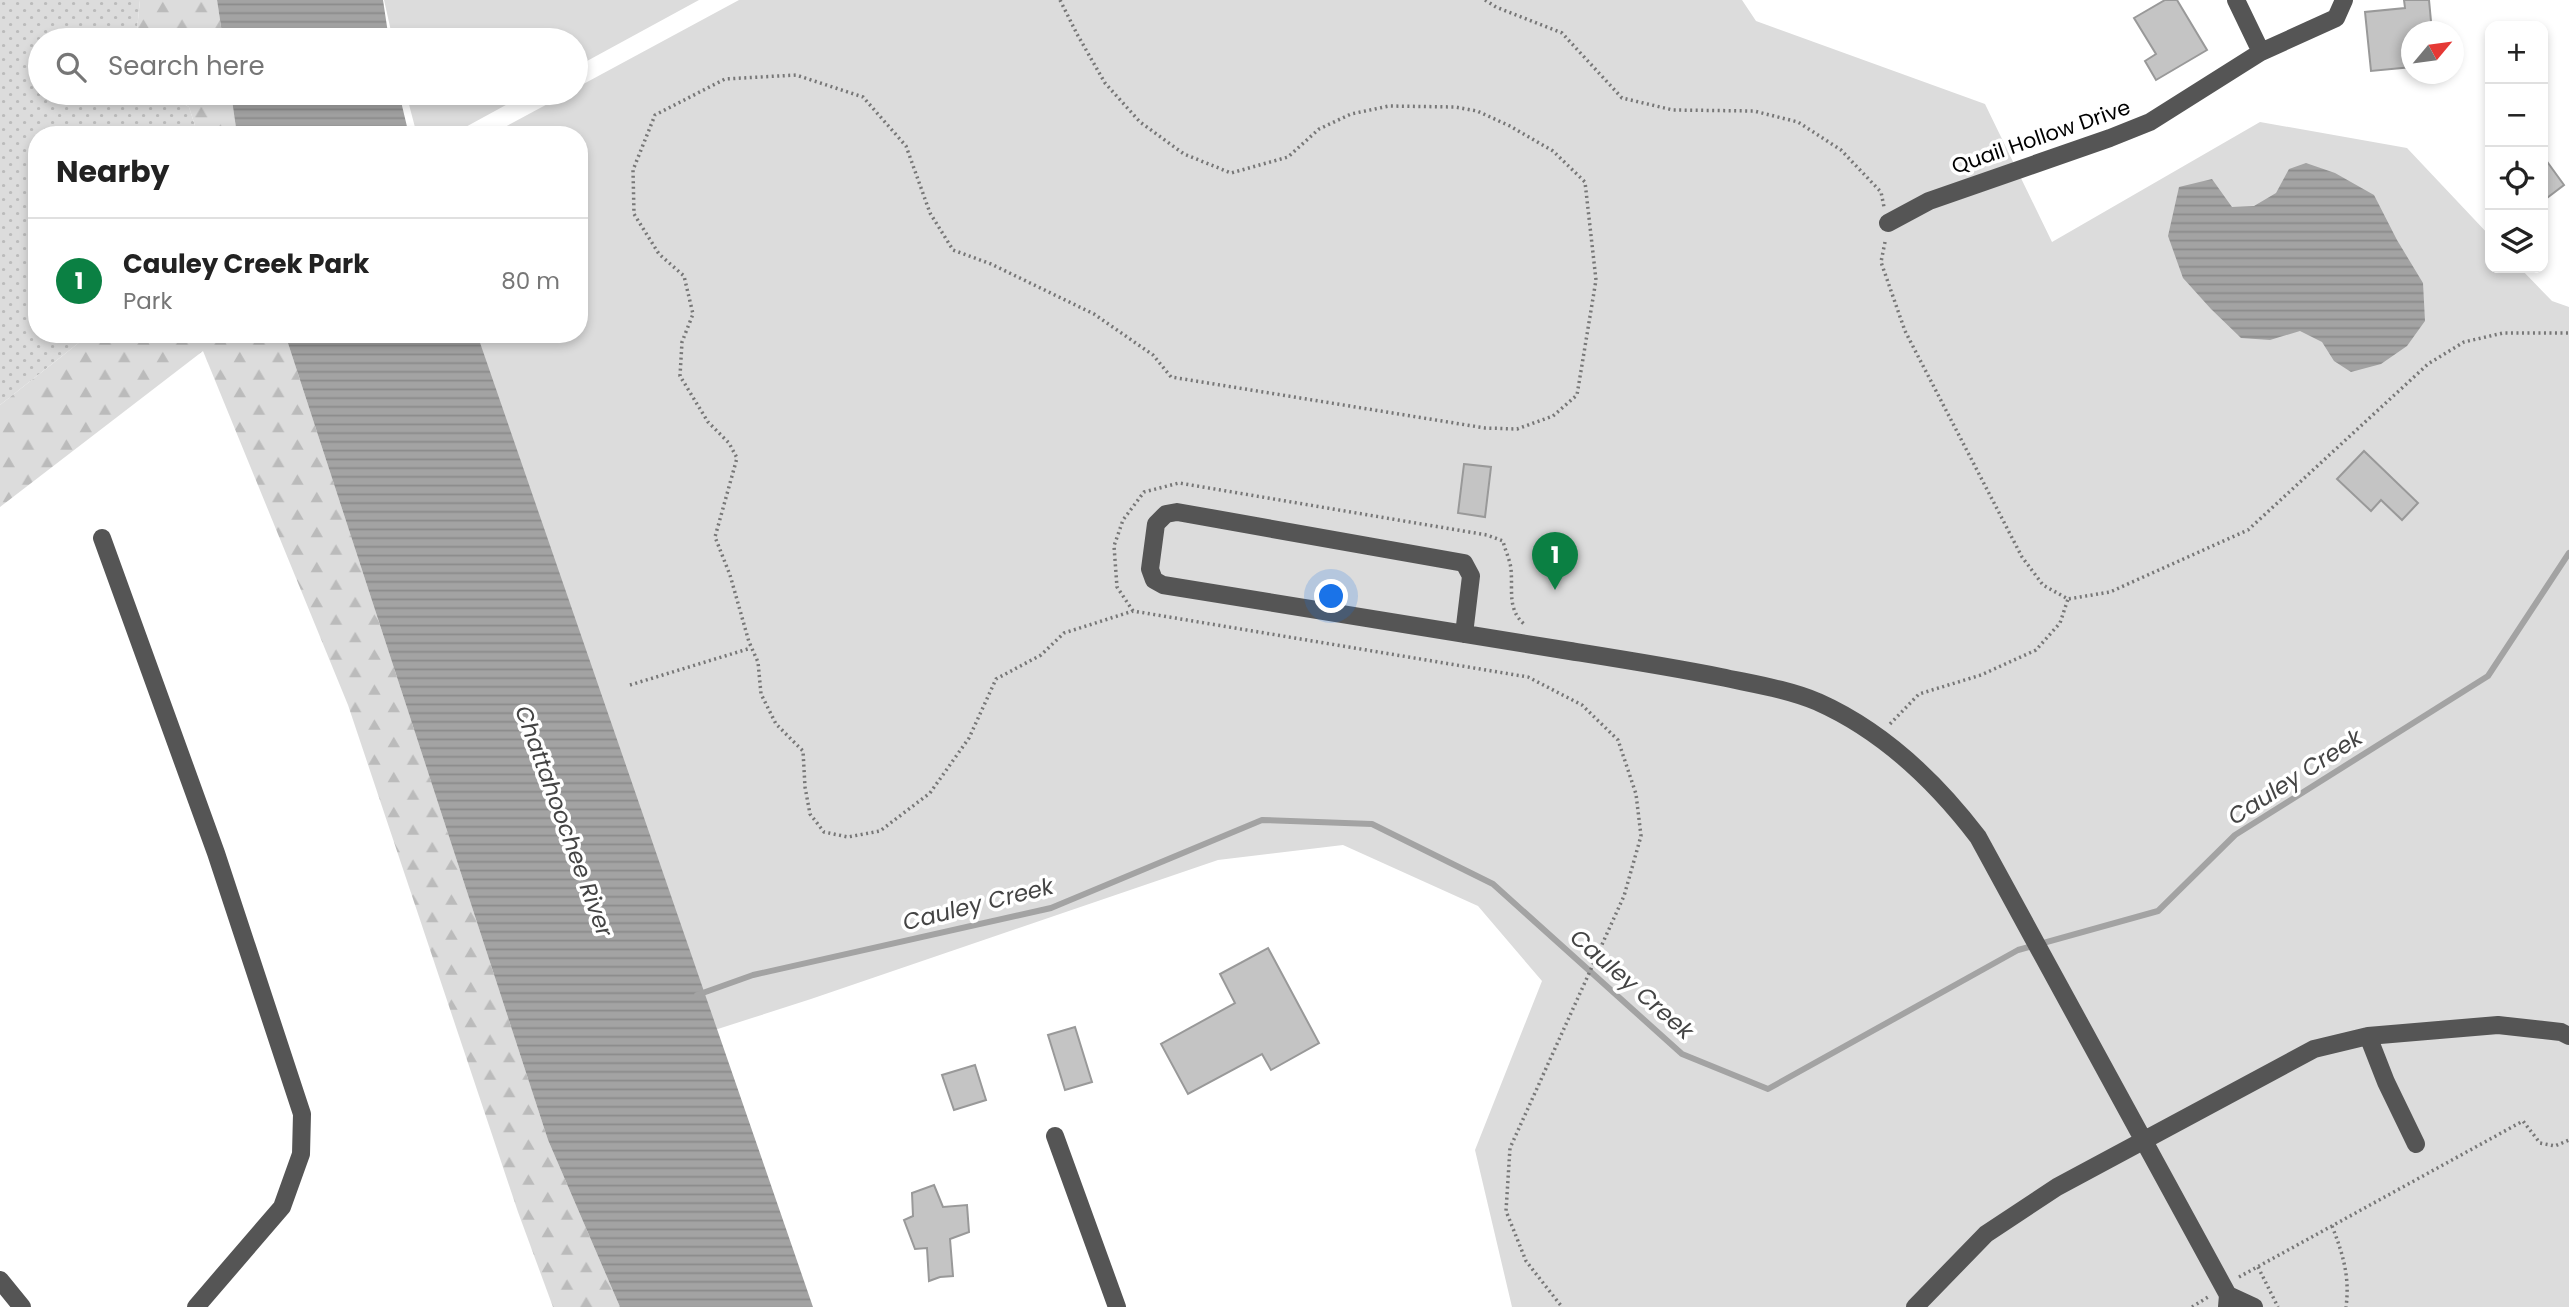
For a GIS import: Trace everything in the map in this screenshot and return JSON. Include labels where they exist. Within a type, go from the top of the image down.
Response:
[{"type":"street","points":[[2236,0],[2261,52]]},
{"type":"street","name":"Quail Hollow Drive","points":[[1888,223],[1929,201],[2150,122],[2261,52],[2336,18],[2344,0]]},
{"type":"street","points":[[1464,634],[1471,576],[1464,563],[1177,512],[1166,514],[1156,524],[1150,569],[1154,580],[1163,585],[1464,634],[1654,664],[1770,687],[1818,703],[1886,744],[1915,766],[1978,837],[2230,1294],[2255,1307]]},
{"type":"street","points":[[102,538],[216,853],[302,1114],[301,1154],[282,1207],[196,1307]]},
{"type":"street","points":[[1915,1307],[1986,1234],[2057,1186],[2314,1049],[2368,1036],[2498,1025],[2561,1032],[2569,1036]]},
{"type":"street","points":[[2368,1036],[2386,1082],[2416,1144]]},
{"type":"street","points":[[1055,1136],[1117,1307]]},
{"type":"street","points":[[0,1280],[22,1307]]},
{"type":"path","points":[[1060,0],[1105,83],[1140,122],[1184,155],[1231,173],[1288,157],[1319,129],[1351,114],[1389,106],[1455,107],[1477,111],[1553,151],[1585,182],[1596,280],[1577,395],[1553,416],[1517,429],[1457,425],[1171,377],[1153,355],[1094,314],[990,264],[953,250],[930,213],[906,146],[863,97],[796,75],[725,79],[654,114],[633,170],[634,214],[659,254],[684,276],[693,314],[682,342],[680,376],[708,422],[729,443],[737,458],[715,537],[758,662],[761,694],[776,724],[803,751],[810,814],[824,832],[848,837],[880,831],[930,793],[969,738],[996,679],[1041,654],[1065,633],[1133,611],[1528,677],[1582,705],[1618,740],[1636,794],[1641,836],[1624,896],[1510,1148],[1506,1210],[1525,1261],[1563,1307]]},
{"type":"path","points":[[1485,0],[1496,7],[1562,33],[1622,98],[1674,110],[1754,111],[1798,122],[1841,150],[1881,192],[1888,223],[1881,262],[1905,331],[2022,557],[2043,585],[2068,599],[2110,592],[2248,530],[2428,364],[2464,342],[2503,332],[2569,332]]},
{"type":"path","points":[[1133,611],[1117,587],[1114,546],[1123,520],[1144,492],[1179,482],[1487,535],[1503,541],[1511,568],[1510,596],[1516,617],[1530,629]]},
{"type":"path","points":[[1897,734],[1888,726],[1919,694],[1981,675],[2036,650],[2060,623],[2068,599]]},
{"type":"path","points":[[630,685],[751,648]]},
{"type":"path","points":[[2230,1294],[2258,1267],[2524,1121],[2540,1143],[2555,1146],[2569,1140]]},
{"type":"path","points":[[2332,1226],[2346,1262],[2346,1307]]},
{"type":"path","points":[[2258,1267],[2278,1307]]},
{"type":"green space","points":[[0,0],[140,0],[137,28],[28,28],[28,105],[186,105],[189,107],[195,126],[28,126],[28,343],[79,343],[0,405]]},
{"type":"green space","points":[[140,0],[217,0],[221,28],[137,28]]},
{"type":"green space","points":[[384,0],[699,0],[588,60],[588,28],[390,28]]},
{"type":"green space","points":[[739,0],[1742,0],[1756,21],[1985,104],[2052,242],[2260,122],[2407,148],[2485,231],[2485,273],[2525,273],[2552,301],[2569,307],[2569,1307],[1512,1307],[1475,1150],[1542,981],[1478,906],[1343,845],[1218,860],[693,1037],[458,343],[588,343],[588,126],[507,126],[546,105],[588,105],[588,82]]},
{"type":"green space","points":[[186,105],[233,105],[236,126],[195,126],[189,107]]},
{"type":"green space","points":[[409,105],[506,105],[468,126],[415,126]]},
{"type":"green space","points":[[79,343],[288,343],[548,1140],[620,1307],[553,1307],[518,1212],[348,705],[203,351],[0,507],[0,405]]},
{"type":"water","points":[[217,0],[383,0],[387,28],[221,28]]},
{"type":"water","points":[[233,105],[402,105],[407,126],[236,126]]},
{"type":"water","points":[[2306,163],[2335,173],[2374,195],[2423,283],[2425,321],[2407,346],[2381,364],[2351,372],[2334,361],[2322,342],[2300,331],[2270,340],[2241,338],[2183,278],[2168,236],[2179,187],[2212,179],[2232,207],[2254,206],[2276,193],[2289,169]]},
{"type":"water","name":"Chattahoochee River","points":[[288,343],[480,343],[813,1307],[620,1307],[548,1140]]},
{"type":"building","points":[[2165,0],[2177,0],[2207,50],[2156,80],[2145,61],[2156,54],[2134,18]]},
{"type":"building","points":[[2404,0],[2429,0],[2431,21],[2401,21],[2401,68],[2371,71],[2365,12],[2405,8]]},
{"type":"building","points":[[2548,163],[2564,185],[2548,197]]},
{"type":"building","points":[[2364,451],[2418,503],[2402,520],[2381,500],[2371,511],[2337,479]]},
{"type":"building","points":[[1464,464],[1491,467],[1485,517],[1458,513]]},
{"type":"building","points":[[1268,948],[1319,1043],[1271,1070],[1262,1054],[1188,1094],[1161,1044],[1235,1003],[1220,974]]},
{"type":"building","points":[[1075,1027],[1092,1082],[1065,1090],[1048,1035]]},
{"type":"building","points":[[975,1065],[986,1100],[954,1110],[942,1075]]},
{"type":"building","points":[[934,1185],[943,1207],[967,1205],[969,1232],[950,1239],[953,1276],[929,1281],[927,1248],[915,1249],[904,1220],[913,1216],[912,1193]]},
{"type":"waterway","name":"Cauley Creek","points":[[697,995],[753,975],[1051,908],[1262,820],[1372,824],[1493,884],[1682,1054],[1768,1089],[2018,950],[2158,911],[2235,835],[2488,676],[2569,553]]},
{"type":"place","name":"Cauley Creek Park","points":[[1555,590]]}]
